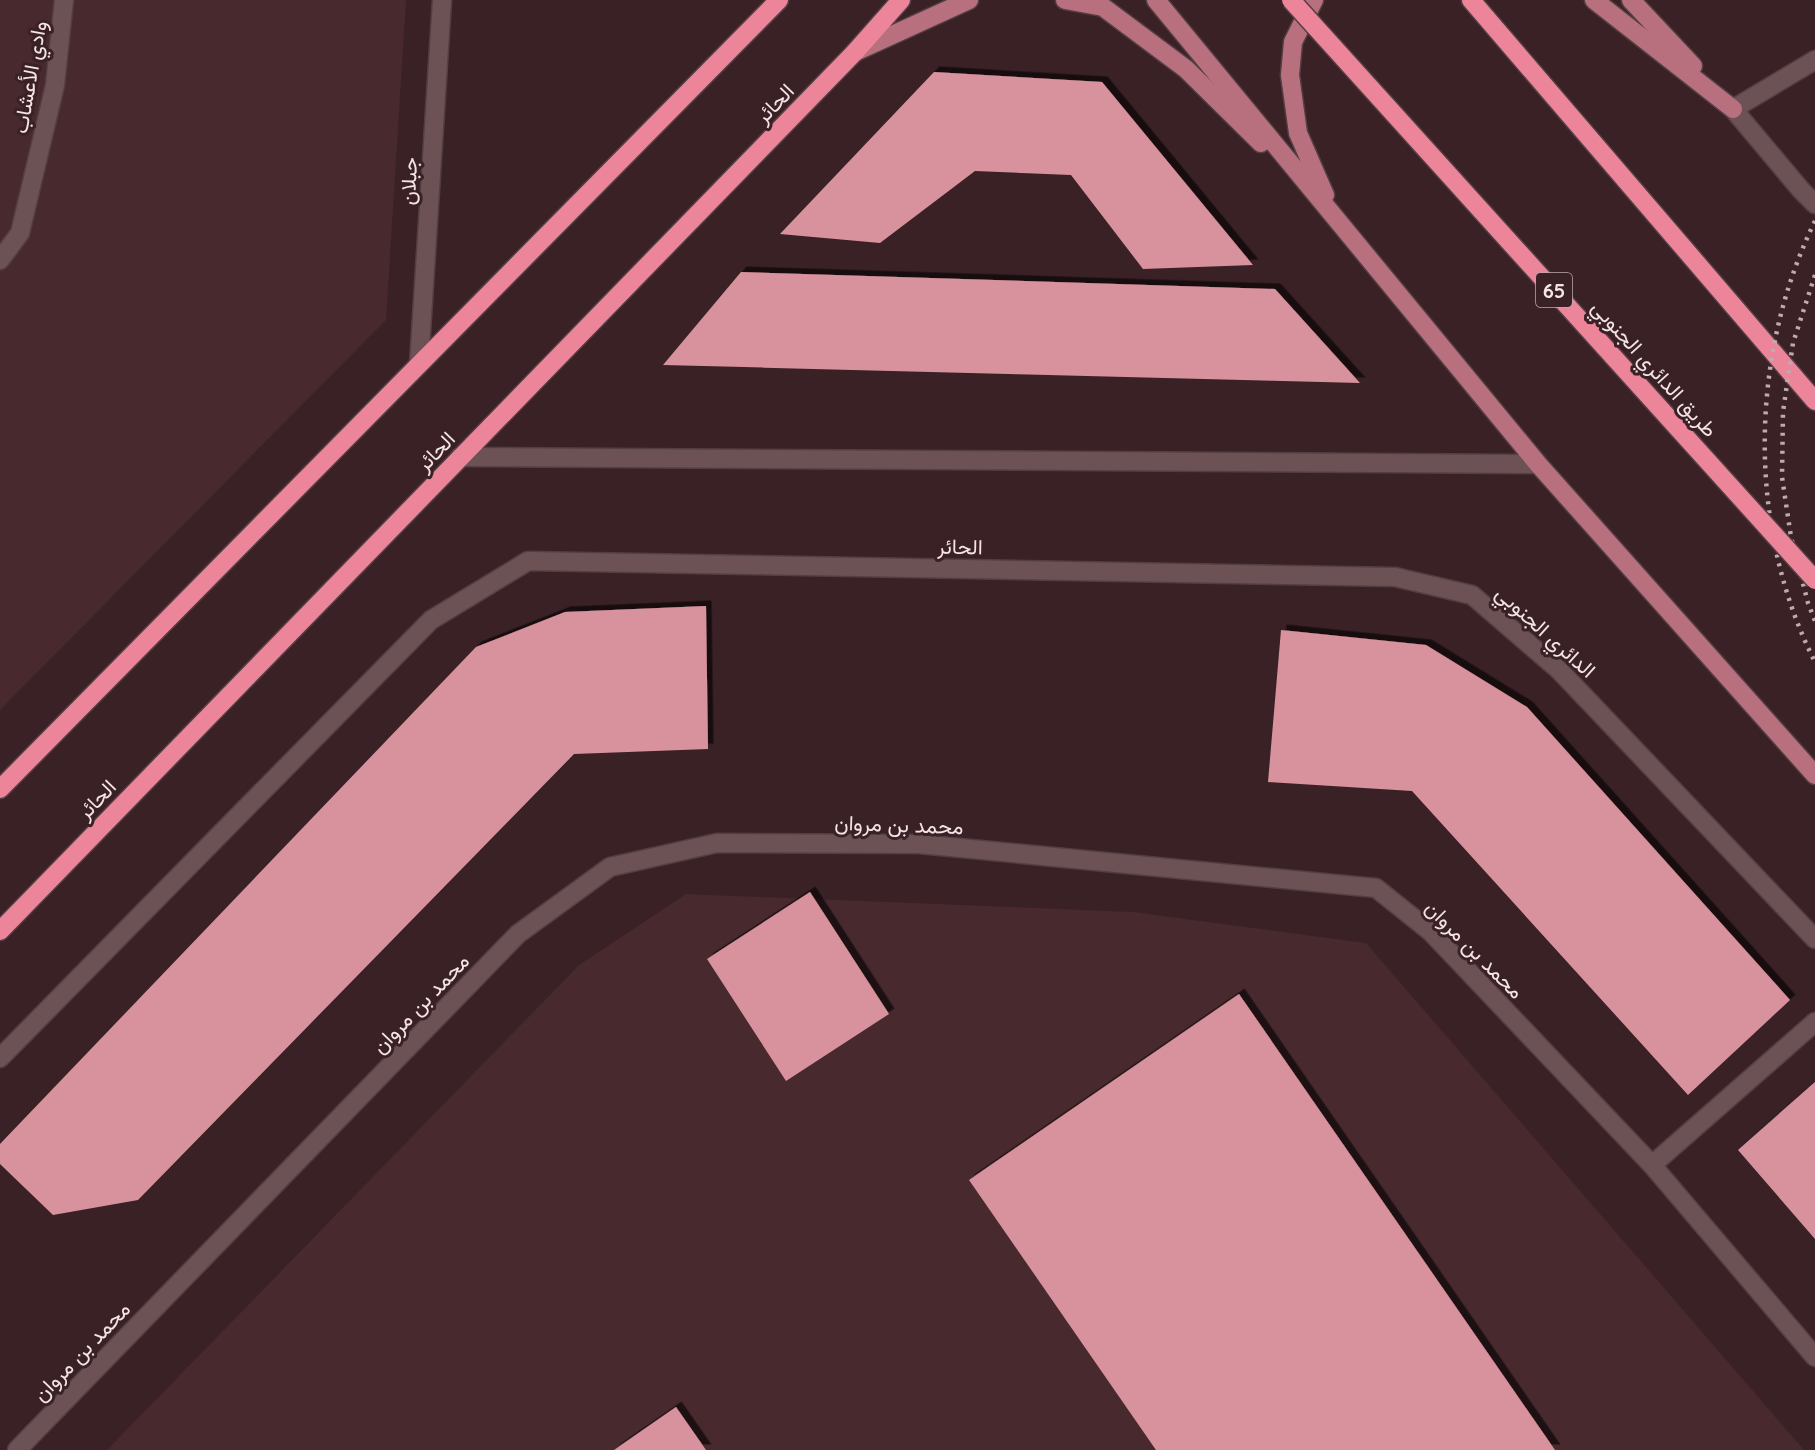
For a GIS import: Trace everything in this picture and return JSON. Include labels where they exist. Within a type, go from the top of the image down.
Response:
[{"type":"highway","points":[[0,789],[779,0]]},
{"type":"highway","name":"الحائر","points":[[0,931],[855,52],[901,0]]},
{"type":"highway","name":"طريق الدائري الجنوبي","points":[[1291,0],[1815,580]]},
{"type":"highway","points":[[1471,0],[1815,401]]},
{"type":"main road","points":[[855,52],[969,0]]},
{"type":"main road","points":[[1065,0],[1103,7],[1186,69],[1334,216]]},
{"type":"main road","points":[[1156,0],[1538,464],[1815,775]]},
{"type":"main road","points":[[1314,0],[1293,42],[1290,75],[1298,133],[1334,216]]},
{"type":"main road","points":[[1594,0],[1733,109]]},
{"type":"main road","points":[[1631,0],[1733,109]]},
{"type":"street","name":"وادي الأعشاب","points":[[0,260],[20,233],[55,85],[64,0]]},
{"type":"street","name":"جبلان","points":[[420,364],[442,0]]},
{"type":"street","points":[[1815,60],[1733,109],[1815,204]]},
{"type":"street","points":[[460,457],[1538,464]]},
{"type":"street","name":"الحائر","points":[[0,1058],[431,620],[528,561],[1002,569]]},
{"type":"street","name":"الدائري الجنوبي","points":[[1002,569],[1395,577],[1472,595],[1559,670],[1815,939]]},
{"type":"street","name":"محمد بن مروان","points":[[17,1450],[518,934],[610,867],[717,843],[919,844],[1376,888],[1431,932],[1652,1165],[1815,1357]]},
{"type":"street","points":[[1652,1165],[1815,1022]]},
{"type":"shaded area","points":[[0,0],[406,0],[386,320],[0,710]]},
{"type":"shaded area","points":[[686,894],[1133,912],[1366,943],[1804,1450],[107,1450],[579,965]]},
{"type":"building","points":[[934,72],[1102,82],[1253,265],[1143,269],[1071,175],[975,171],[880,243],[780,234]]},
{"type":"building","points":[[741,272],[1275,289],[1360,383],[663,365]]},
{"type":"building","points":[[706,606],[708,749],[574,754],[138,1200],[53,1215],[0,1164],[0,1144],[476,647],[565,612]]},
{"type":"building","points":[[1281,630],[1426,645],[1527,707],[1790,1000],[1688,1095],[1412,791],[1268,782]]},
{"type":"building","points":[[810,892],[889,1014],[786,1081],[707,959]]},
{"type":"building","points":[[1239,994],[1555,1450],[1156,1450],[969,1180]]},
{"type":"building","points":[[1815,1082],[1815,1239],[1738,1150]]},
{"type":"building","points":[[676,1407],[706,1450],[614,1450]]},
{"type":"railway","points":[[1815,221],[1793,273],[1778,328],[1768,385],[1765,442],[1768,499],[1777,556],[1793,610],[1815,662]]},
{"type":"railway","points":[[1815,275],[1793,343],[1783,412],[1782,477],[1791,537],[1815,621]]}]
